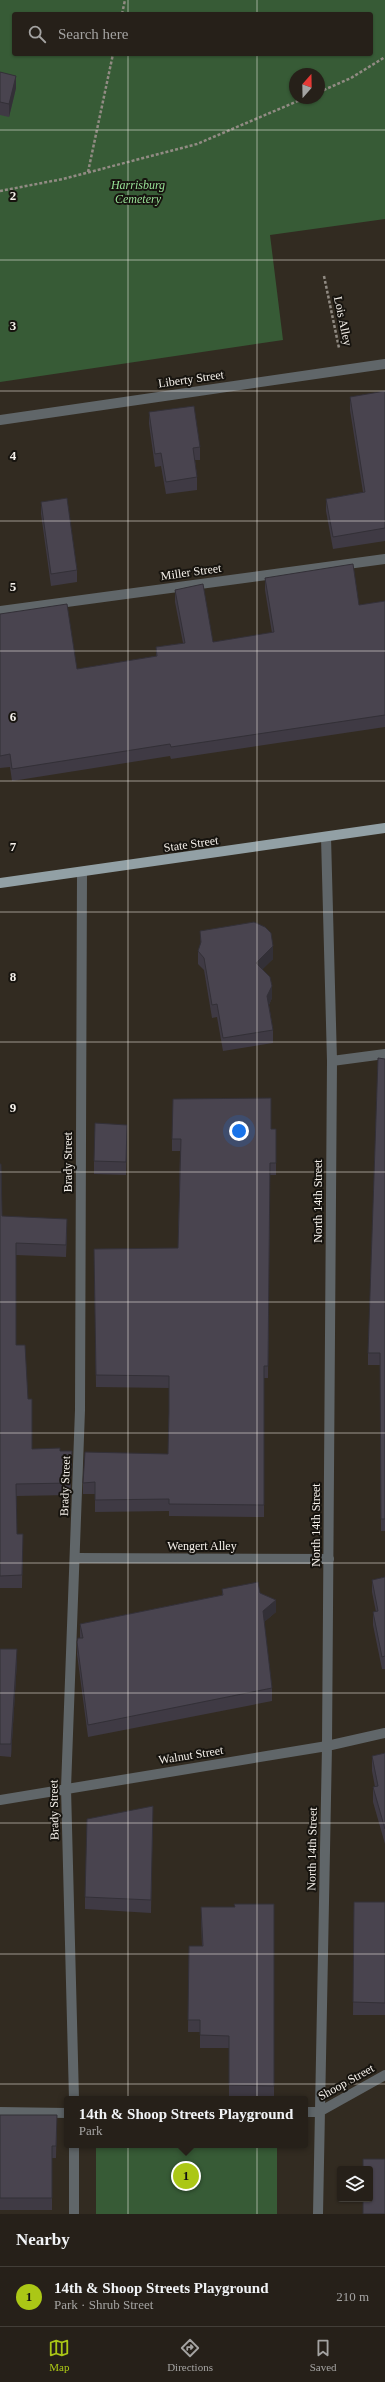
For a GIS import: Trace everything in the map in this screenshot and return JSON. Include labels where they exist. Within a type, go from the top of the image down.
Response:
[{"type":"main road","name":"State Street","points":[[0,883],[82,873],[385,828]]},
{"type":"street","name":"Liberty Street","points":[[0,420],[385,364]]},
{"type":"street","name":"Miller Street","points":[[0,611],[385,559]]},
{"type":"street","name":"North 14th Street","points":[[318,2214],[327,1746],[332,1061],[326,837]]},
{"type":"street","name":"Brady Street","points":[[74,2096],[66,1788],[80,1410],[82,873]]},
{"type":"street","points":[[332,1061],[385,1054]]},
{"type":"street","name":"Wengert Alley","points":[[75,1558],[329,1559]]},
{"type":"street","name":"Walnut Street","points":[[0,1800],[327,1746],[385,1733]]},
{"type":"street","name":"Shoop Street","points":[[319,2112],[385,2075]]},
{"type":"street","points":[[0,2112],[64,2113]]},
{"type":"street","points":[[308,2112],[319,2112]]},
{"type":"street","points":[[74,2148],[74,2214]]},
{"type":"path","points":[[122,12],[125,0]]},
{"type":"path","points":[[88,172],[113,56]]},
{"type":"path","points":[[325,89],[351,78],[385,56]]},
{"type":"path","points":[[0,191],[63,179],[197,144],[291,104]]},
{"type":"path","name":"Lois Alley","points":[[324,276],[344,370]]},
{"type":"green space","name":"Harrisburg Cemetery","points":[[0,0],[385,0],[385,219],[270,235],[283,340],[0,382]]},
{"type":"green space","points":[[96,2148],[277,2148],[277,2214],[96,2214]]},
{"type":"building","points":[[0,72],[16,76],[9,104],[0,102]]},
{"type":"building","points":[[385,391],[385,528],[333,537],[326,499],[365,492],[350,397]]},
{"type":"building","points":[[194,406],[200,447],[193,448],[197,477],[166,482],[161,453],[155,454],[149,412]]},
{"type":"building","points":[[67,498],[77,570],[51,574],[41,502]]},
{"type":"building","points":[[353,564],[359,605],[385,601],[385,715],[171,747],[170,744],[12,769],[10,754],[0,756],[0,614],[67,604],[77,669],[157,656],[156,647],[185,643],[175,590],[203,584],[213,642],[274,632],[265,578]]},
{"type":"building","points":[[254,922],[265,927],[271,933],[273,946],[256,963],[270,977],[272,986],[267,996],[273,1030],[223,1038],[217,1004],[212,1005],[204,958],[198,951],[201,942],[200,931]]},
{"type":"building","points":[[378,1058],[385,1059],[385,1519],[381,1519],[380,1353],[368,1353]]},
{"type":"building","points":[[271,1098],[271,1129],[276,1129],[276,1163],[270,1163],[268,1366],[264,1366],[264,1505],[169,1504],[169,1499],[95,1500],[95,1482],[83,1483],[85,1452],[168,1454],[169,1376],[96,1375],[94,1249],[178,1248],[181,1139],[172,1139],[173,1099]]},
{"type":"building","points":[[95,1123],[127,1125],[126,1162],[94,1161]]},
{"type":"building","points":[[0,1164],[2,1216],[67,1219],[66,1245],[16,1243],[16,1345],[25,1345],[28,1399],[32,1399],[32,1449],[60,1448],[60,1451],[72,1451],[70,1483],[16,1484],[17,1534],[23,1534],[22,1575],[0,1576]]},
{"type":"building","points":[[385,1577],[385,1656],[382,1657],[373,1612],[378,1611],[372,1580]]},
{"type":"building","points":[[258,1582],[260,1593],[276,1600],[263,1611],[272,1688],[88,1725],[77,1642],[78,1638],[83,1638],[80,1624],[223,1595],[222,1589]]},
{"type":"building","points":[[0,1649],[17,1649],[11,1744],[0,1744]]},
{"type":"building","points":[[385,1753],[385,1829],[373,1787],[378,1786],[372,1756]]},
{"type":"building","points":[[153,1806],[151,1900],[85,1897],[87,1819]]},
{"type":"building","points":[[354,1902],[385,1902],[385,2003],[353,2002]]},
{"type":"building","points":[[234,1904],[274,1904],[274,2086],[229,2085],[229,2036],[200,2035],[200,2020],[188,2020],[189,1946],[203,1946],[201,1907],[235,1907]]},
{"type":"building","points":[[0,2115],[57,2115],[56,2146],[52,2146],[52,2198],[0,2198]]},
{"type":"building","points":[[363,2159],[385,2159],[385,2214],[363,2214],[363,2202],[373,2202],[373,2166],[363,2166]]},
{"type":"place","name":"14th & Shoop Streets Playground","points":[[186,2176]]}]
